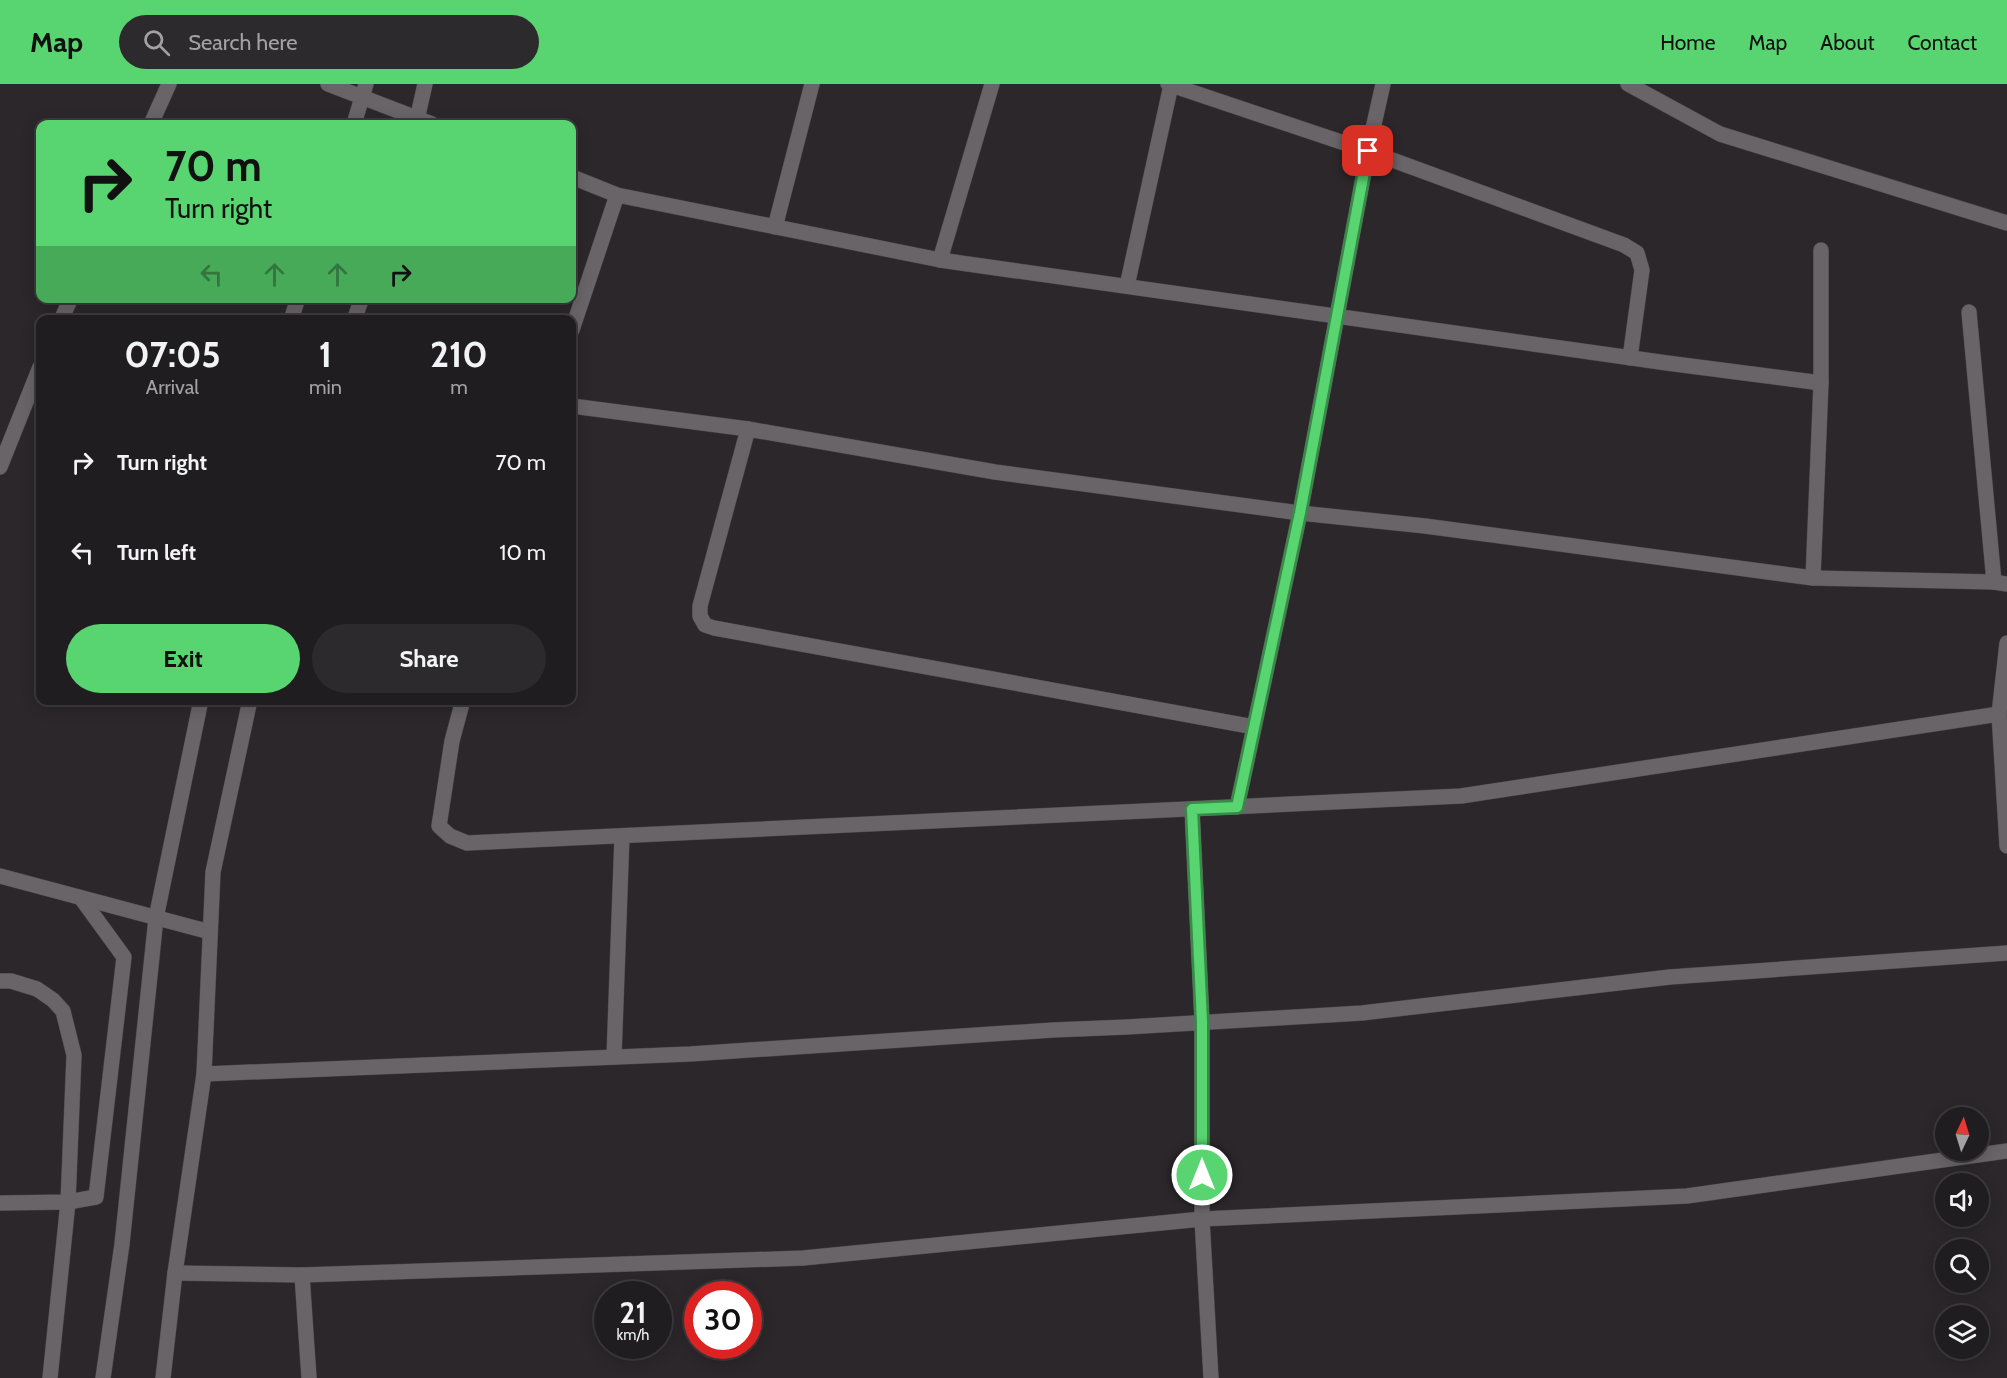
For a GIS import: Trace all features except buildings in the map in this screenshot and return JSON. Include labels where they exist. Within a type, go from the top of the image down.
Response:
[{"type":"street","points":[[153,120],[170,84]]},
{"type":"street","points":[[328,84],[365,91],[413,120]]},
{"type":"street","points":[[416,120],[425,84]]},
{"type":"street","points":[[775,227],[812,84]]},
{"type":"street","points":[[940,260],[992,84]]},
{"type":"street","points":[[1126,286],[1170,84],[1368,151],[1624,245],[1637,253],[1642,270],[1630,358]]},
{"type":"street","points":[[1237,807],[1300,513],[1368,151],[1383,84]]},
{"type":"street","points":[[1628,84],[1720,134],[2007,223]]},
{"type":"street","points":[[355,120],[365,91]]},
{"type":"street","points":[[576,179],[617,195],[940,260],[1821,383]]},
{"type":"street","points":[[576,318],[617,195]]},
{"type":"street","points":[[1813,578],[1821,383],[1821,250]]},
{"type":"street","points":[[576,407],[748,429],[995,472],[1813,578],[2000,583],[1969,312]]},
{"type":"street","points":[[0,467],[36,377]]},
{"type":"street","points":[[748,429],[700,606],[700,616],[705,625],[1254,727]]},
{"type":"street","points":[[2007,643],[1999,714],[2007,846]]},
{"type":"street","points":[[103,1378],[122,1244],[156,918],[200,705]]},
{"type":"street","points":[[163,1378],[204,1074],[213,872],[249,705]]},
{"type":"street","points":[[462,705],[452,741],[440,826],[450,836],[467,843],[1461,796],[1999,714]]},
{"type":"street","points":[[1192,809],[1202,1022],[1202,1219],[1211,1378]]},
{"type":"street","points":[[614,1057],[622,836]]},
{"type":"street","points":[[0,876],[210,932]]},
{"type":"street","points":[[0,1203],[68,1202],[96,1197],[124,957],[81,898]]},
{"type":"street","points":[[204,1074],[690,1054],[1053,1030],[1362,1013],[1670,977],[2007,953]]},
{"type":"street","points":[[0,981],[11,981],[37,989],[53,1000],[63,1011],[74,1055],[68,1202],[50,1378]]},
{"type":"street","points":[[176,1273],[302,1275],[803,1258],[1202,1219],[1687,1196],[2007,1151]]},
{"type":"street","points":[[302,1275],[309,1378]]},
{"type":"route","points":[[1202,1175],[1202,1022],[1192,809],[1237,807],[1300,513],[1368,151]]}]
